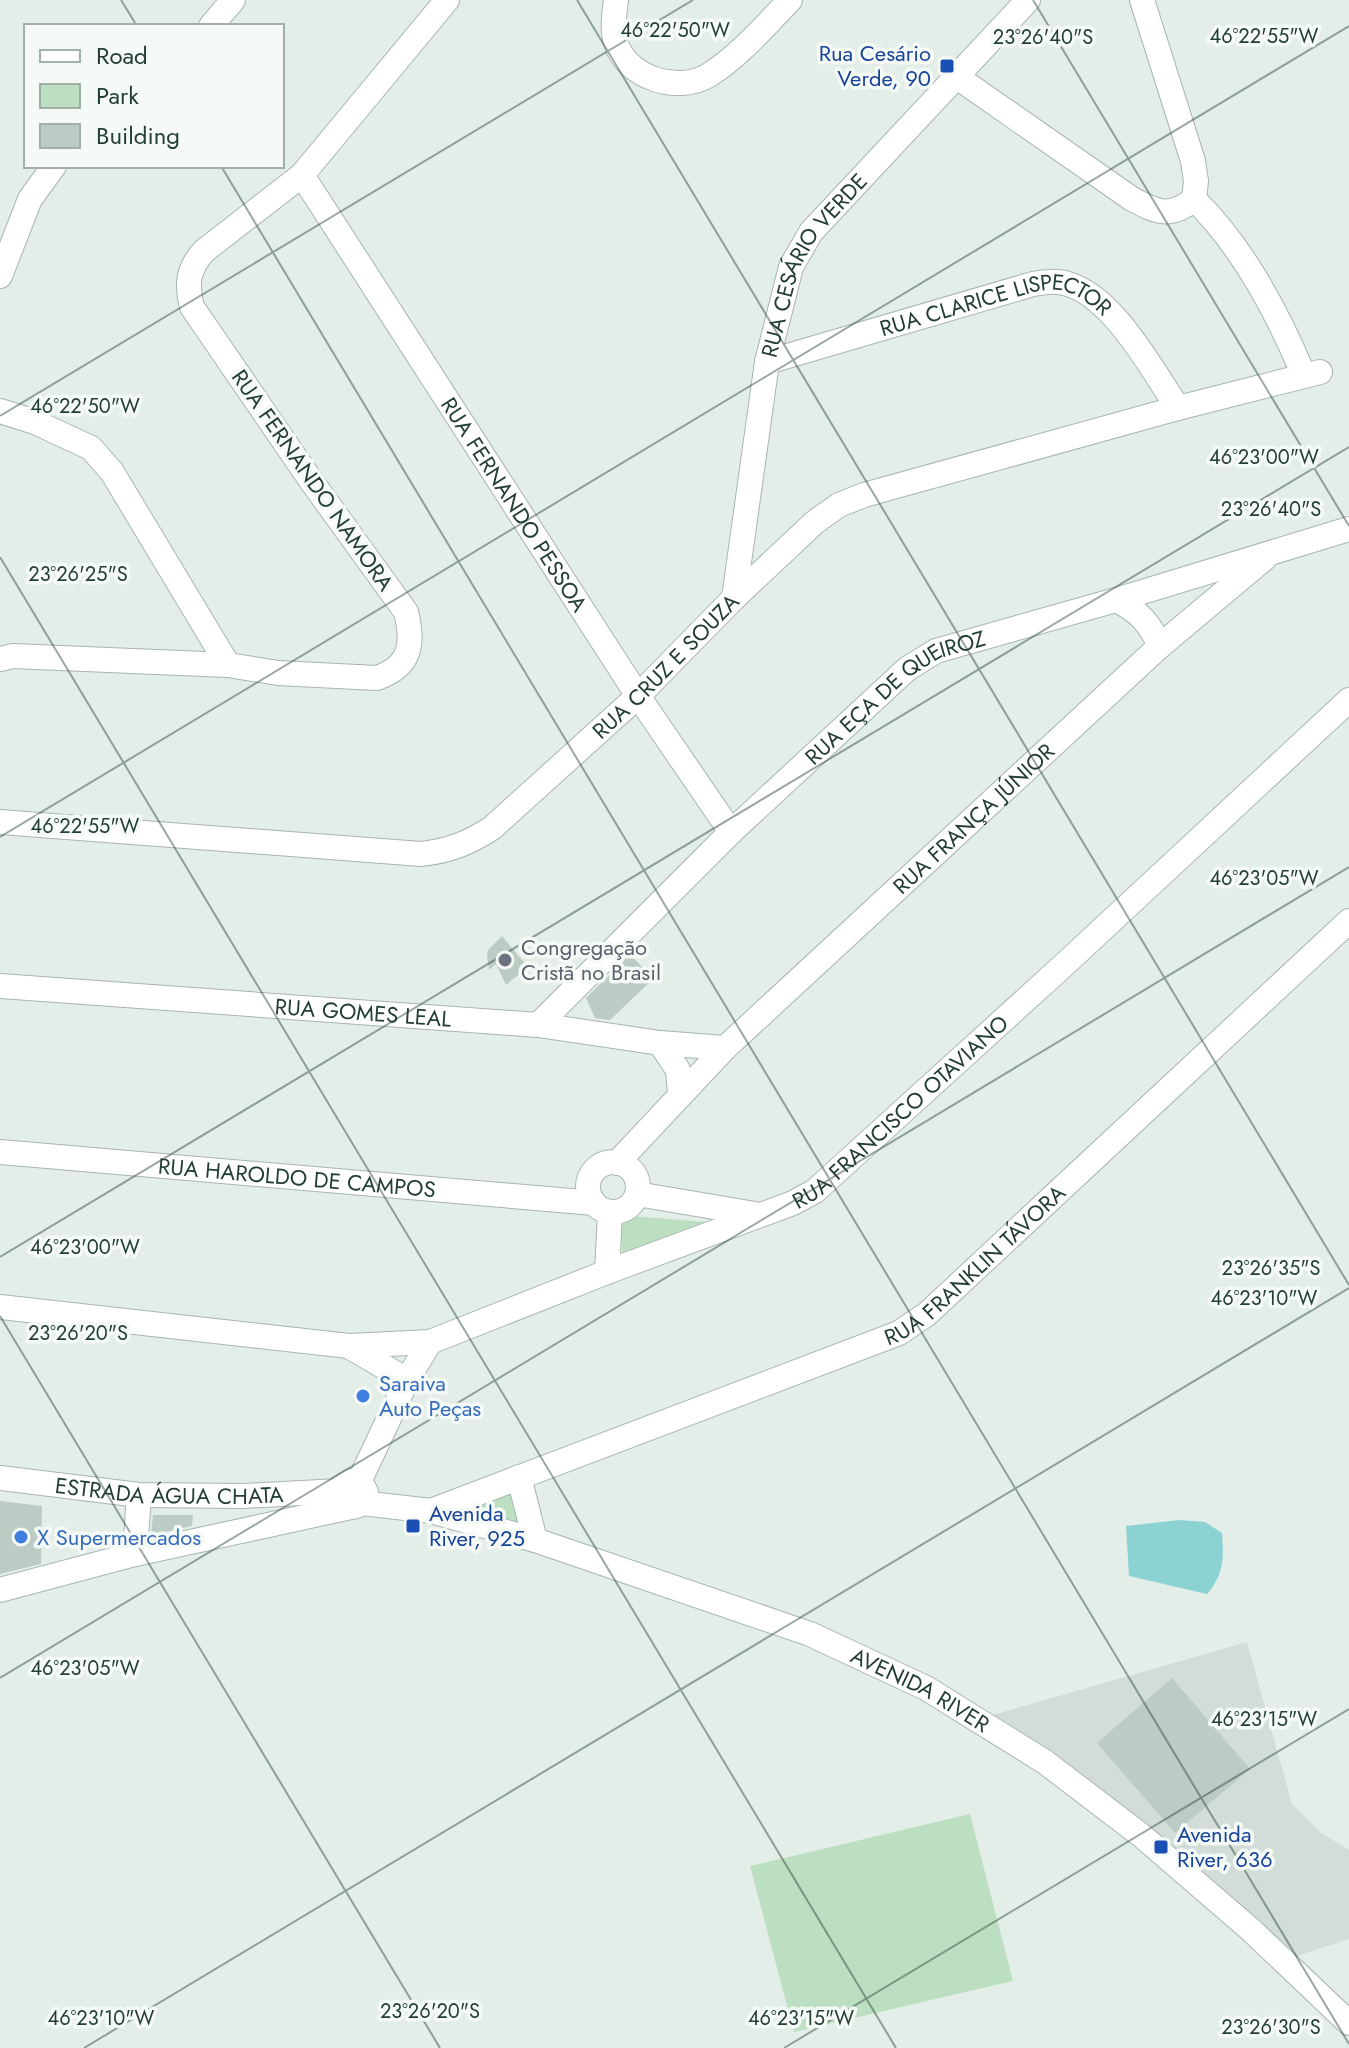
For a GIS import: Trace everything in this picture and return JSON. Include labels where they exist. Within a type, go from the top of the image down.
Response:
[{"type":"street","points":[[213,24],[233,0]]},
{"type":"street","name":"RUA FERNANDO NAMORA","points":[[0,659],[13,656],[228,665],[291,674],[377,678],[392,673],[409,649],[411,632],[406,612],[192,307],[187,288],[193,263],[204,251],[302,175],[447,0]]},
{"type":"street","points":[[616,0],[616,42],[623,56],[648,77],[681,83],[695,82],[709,75],[760,32],[790,0]]},
{"type":"street","name":"RUA CESÁRIO VERDE","points":[[734,598],[767,362],[791,267],[811,232],[1028,0]]},
{"type":"street","points":[[957,77],[1132,199],[1151,208],[1174,212],[1182,209],[1194,199],[1196,181],[1193,161],[1142,0]]},
{"type":"street","points":[[0,276],[30,199],[53,168]]},
{"type":"street","name":"RUA FERNANDO PESSOA","points":[[302,175],[638,696],[731,832]]},
{"type":"street","name":"RUA CRUZ E SOUZA","points":[[0,822],[421,854],[447,851],[470,843],[492,828],[638,696],[734,598],[815,522],[839,505],[864,495],[1178,408],[1312,374],[1258,283],[1209,213],[1194,199]]},
{"type":"street","name":"RUA CLARICE LISPECTOR","points":[[767,362],[1033,284],[1060,282],[1084,291],[1104,306],[1126,331],[1178,408]]},
{"type":"street","points":[[0,411],[46,427],[91,448],[112,472],[228,665]]},
{"type":"street","name":"RUA EÇA DE QUEIROZ","points":[[538,1025],[731,832],[920,660],[936,651],[1349,529]]},
{"type":"street","name":"RUA FRANÇA JÚNIOR","points":[[617,1163],[725,1048],[1160,646],[1273,551]]},
{"type":"street","points":[[1116,600],[1133,608],[1144,619],[1160,646]]},
{"type":"street","name":"RUA FRANCISCO OTAVIANO","points":[[0,1307],[349,1346],[430,1342],[757,1214],[793,1203],[815,1191],[1349,700]]},
{"type":"street","name":"RUA FRANKLIN TÁVORA","points":[[420,1510],[519,1477],[899,1333],[917,1321],[1349,921]]},
{"type":"street","name":"RUA GOMES LEAL","points":[[0,986],[538,1025],[660,1043],[725,1048]]},
{"type":"street","points":[[660,1043],[678,1070],[680,1094]]},
{"type":"street","name":"RUA HAROLDO DE CAMPOS","points":[[0,1152],[602,1207]]},
{"type":"street","points":[[602,1207],[628,1207],[637,1194],[632,1172],[617,1163],[601,1165],[590,1178],[588,1187],[602,1207],[607,1272]]},
{"type":"street","points":[[637,1194],[757,1214]]},
{"type":"street","points":[[0,1590],[355,1494],[407,1380],[430,1342]]},
{"type":"street","name":"RUA FRANCISCO OTAVIANO","points":[[349,1346],[407,1380]]},
{"type":"street","points":[[519,1477],[535,1540]]},
{"type":"street","name":"ESTRADA ÁGUA CHATA","points":[[0,1478],[139,1495],[355,1494]]},
{"type":"street","name":"AVENIDA RIVER","points":[[355,1494],[535,1540],[810,1634],[926,1688],[1045,1762],[1142,1836],[1251,1930],[1349,2023]]},
{"type":"street","points":[[135,1554],[139,1495]]},
{"type":"shaded area","points":[[1247,1642],[1292,1804],[1321,1833],[1349,1850],[1349,1939],[1291,1958],[989,1716]]},
{"type":"green space","points":[[619,1215],[718,1223],[623,1260]]},
{"type":"green space","points":[[512,1489],[522,1524],[459,1506]]},
{"type":"green space","points":[[970,1814],[1013,1981],[794,2032],[750,1866]]},
{"type":"water","points":[[1179,1520],[1205,1522],[1222,1533],[1222,1565],[1217,1580],[1207,1594],[1129,1576],[1126,1526]]},
{"type":"building","name":"Congregação Cristã no Brasil","points":[[502,936],[528,967],[506,985],[496,964],[489,970],[487,955]]},
{"type":"building","points":[[630,954],[653,979],[610,1020],[595,1018],[586,998]]},
{"type":"building","name":"X Supermercados","points":[[0,1501],[42,1506],[41,1564],[0,1574]]},
{"type":"building","points":[[153,1515],[193,1515],[192,1526],[151,1535]]},
{"type":"building","points":[[1172,1678],[1250,1769],[1175,1833],[1097,1743]]},
{"type":"place","name":"Rua Cesário Verde, 90","points":[[947,66]]},
{"type":"place","name":"Congregação Cristã no Brasil","points":[[505,960]]},
{"type":"place","name":"Saraiva Auto Peças","points":[[363,1396]]},
{"type":"place","name":"Avenida River, 925","points":[[413,1526]]},
{"type":"place","name":"X Supermercados","points":[[21,1537]]},
{"type":"place","name":"Avenida River, 636","points":[[1161,1847]]}]
